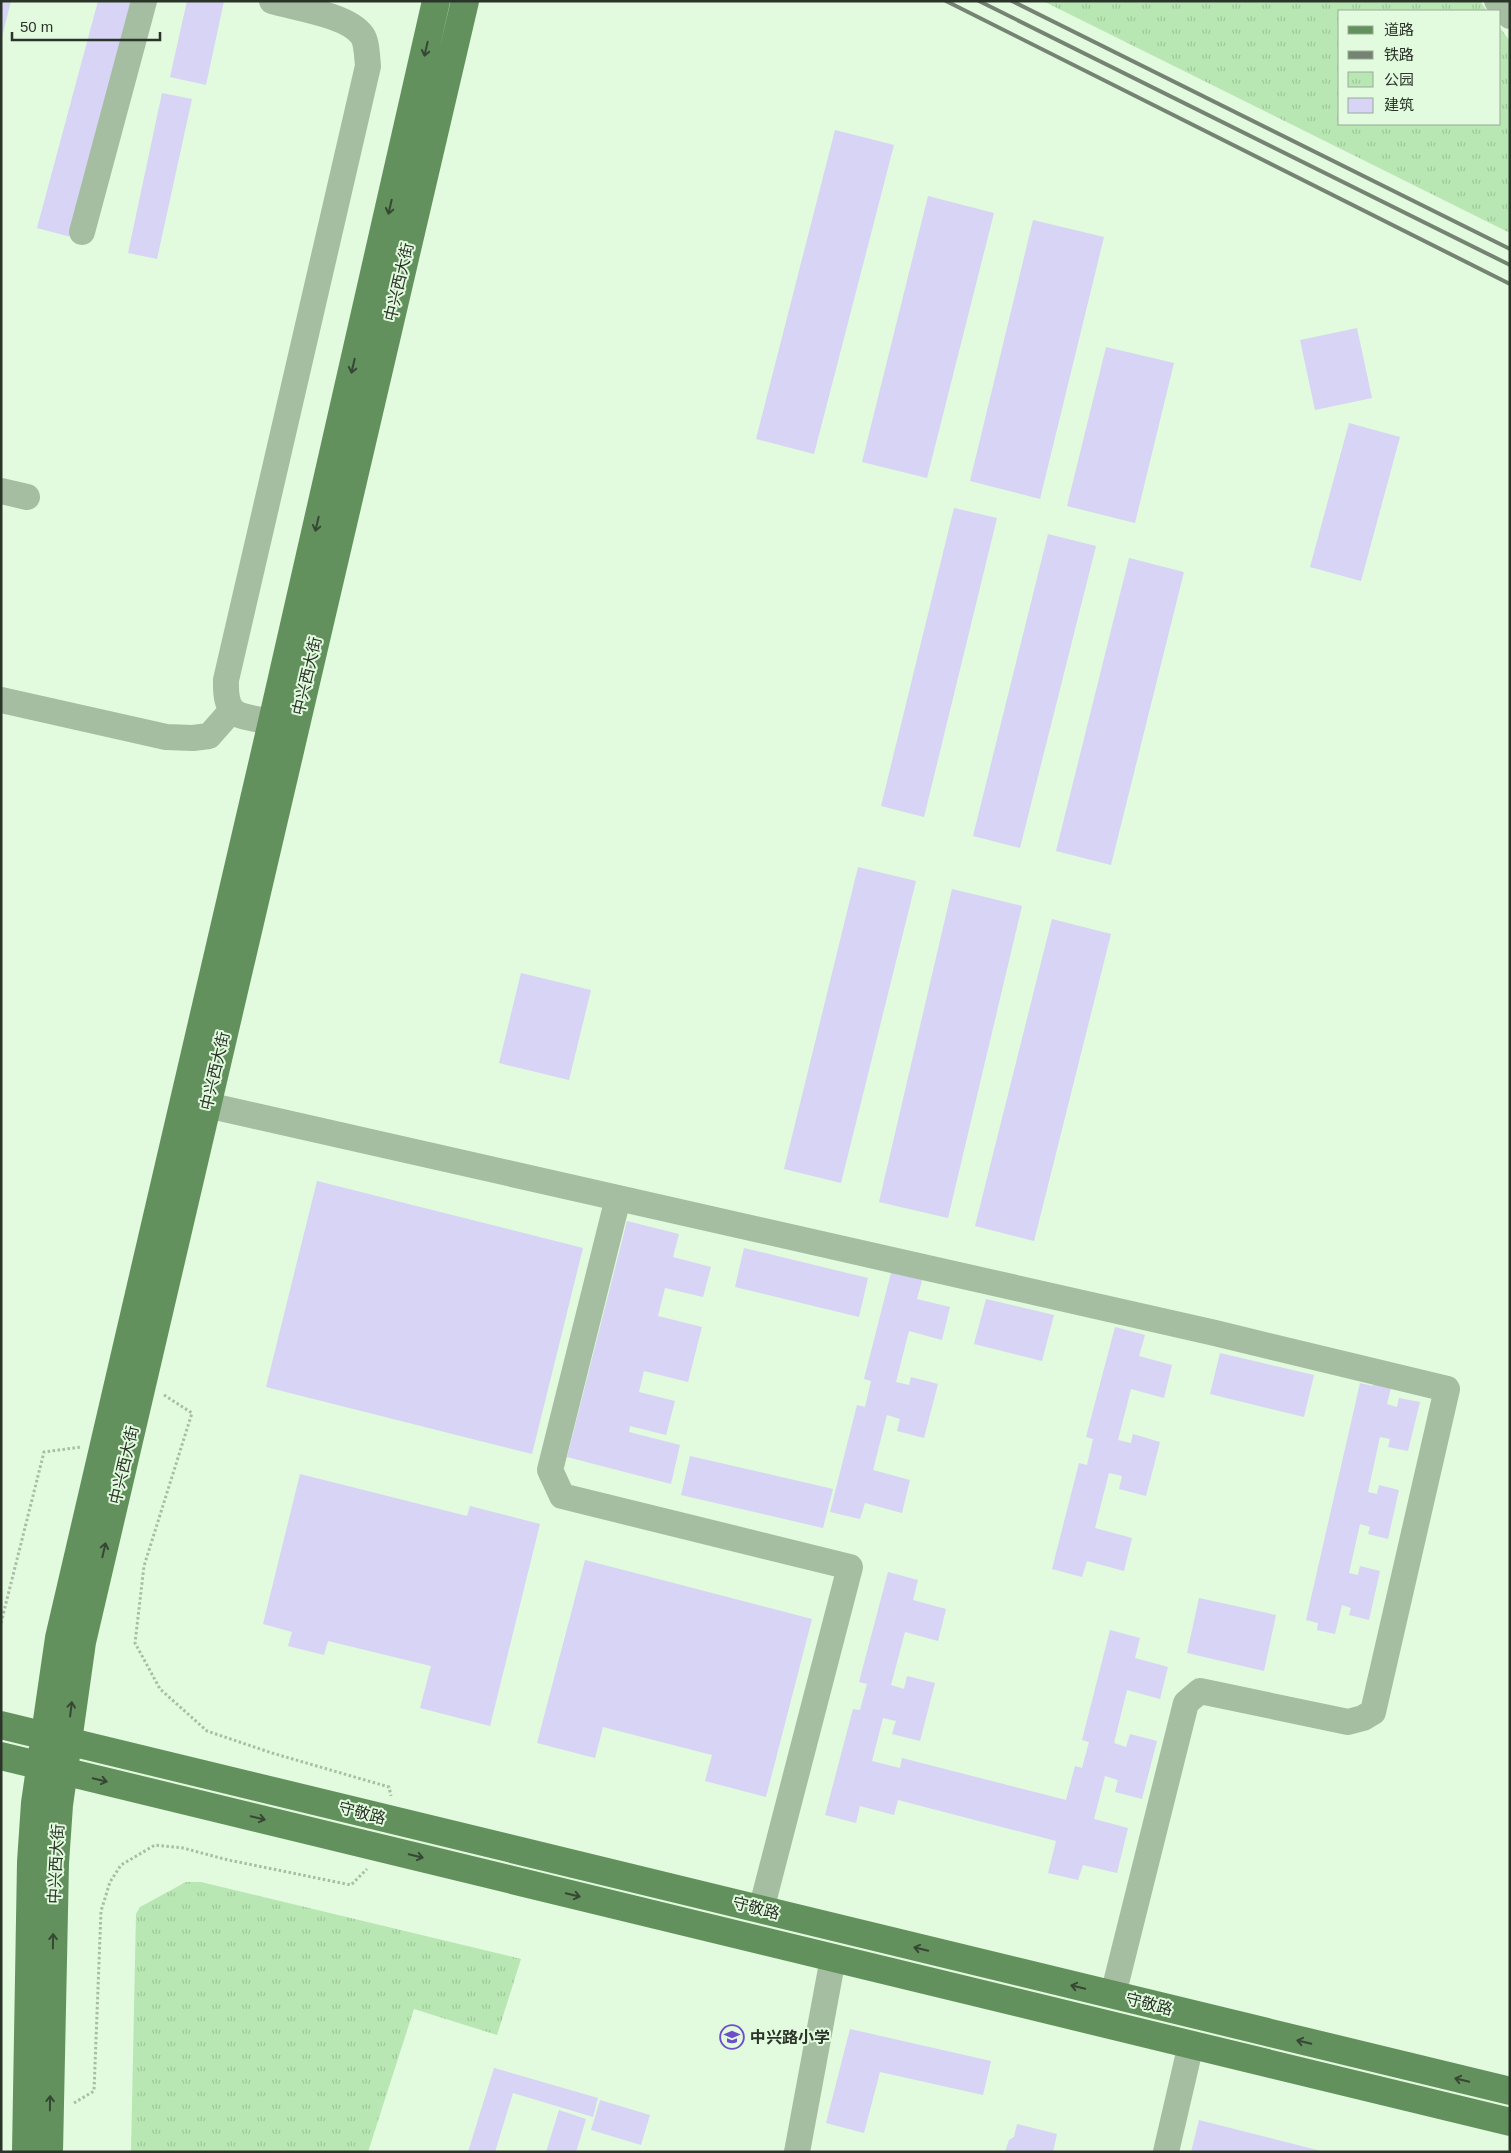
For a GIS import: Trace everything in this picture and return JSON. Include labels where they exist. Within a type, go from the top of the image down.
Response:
[{"type":"main road","name":"中兴西大街","points":[[26,2152],[31,1862],[52,1768],[56,1739],[59,1638],[272,722],[436,1]]},
{"type":"main road","name":"中兴西大街","points":[[56,1739],[82,1642],[465,1]]},
{"type":"main road","name":"守敬路","points":[[1,1726],[1510,2091]]},
{"type":"main road","name":"守敬路","points":[[1,1756],[1510,2122]]},
{"type":"main road","name":"中兴西大街","points":[[49,2152],[55,1863],[52,1768]]},
{"type":"street","points":[[82,232],[144,1]]},
{"type":"street","points":[[272,1],[340,20],[356,28],[364,37],[368,66],[226,680],[227,704],[232,710],[241,715],[272,722]]},
{"type":"street","points":[[1498,1],[1510,16]]},
{"type":"street","points":[[1,491],[27,497]]},
{"type":"street","points":[[1,700],[166,736],[193,738],[209,736],[232,710]]},
{"type":"street","points":[[207,1105],[1205,1331],[1447,1390],[1372,1712],[1363,1718],[1348,1722],[1200,1691],[1191,1696],[1186,1703],[1113,1995]]},
{"type":"street","points":[[618,1198],[550,1470],[562,1496],[850,1566],[761,1910]]},
{"type":"street","points":[[797,2152],[833,1958]]},
{"type":"street","points":[[1166,2152],[1191,2044]]},
{"type":"path","points":[[143,1381],[192,1413],[144,1566],[135,1643],[160,1689],[206,1731],[272,1753],[389,1787],[395,1821]]},
{"type":"path","points":[[1,1623],[44,1452],[104,1444]]},
{"type":"path","points":[[50,2118],[94,2091],[101,1911],[110,1882],[120,1864],[155,1846],[183,1848],[228,1860],[351,1884],[388,1850]]},
{"type":"green space","points":[[1043,1],[1480,1],[1486,10],[1338,10],[1338,125],[1501,125],[1501,29],[1510,41],[1510,233]]},
{"type":"green space","points":[[186,1882],[201,1882],[521,1959],[497,2035],[414,2009],[368,2152],[131,2152],[136,1914],[140,1907]]},
{"type":"building","points":[[1,1],[11,1],[2,37],[1,37]]},
{"type":"building","points":[[98,1],[134,1],[71,237],[37,228]]},
{"type":"building","points":[[187,1],[224,1],[206,85],[170,77]]},
{"type":"building","points":[[162,93],[192,99],[157,259],[128,253]]},
{"type":"building","points":[[835,130],[894,145],[814,454],[756,439]]},
{"type":"building","points":[[928,196],[994,213],[927,478],[862,462]]},
{"type":"building","points":[[1033,220],[1104,237],[1040,499],[970,481]]},
{"type":"building","points":[[1357,328],[1372,398],[1315,410],[1300,340]]},
{"type":"building","points":[[1106,347],[1174,363],[1135,523],[1067,506]]},
{"type":"building","points":[[1349,423],[1400,437],[1361,581],[1310,567]]},
{"type":"building","points":[[954,508],[997,518],[924,817],[881,806]]},
{"type":"building","points":[[1048,534],[1096,546],[1020,848],[973,836]]},
{"type":"building","points":[[1129,558],[1184,572],[1111,865],[1056,851]]},
{"type":"building","points":[[858,867],[916,881],[841,1183],[784,1169]]},
{"type":"building","points":[[952,889],[1022,906],[948,1218],[879,1202]]},
{"type":"building","points":[[1052,919],[1111,934],[1034,1241],[975,1226]]},
{"type":"building","points":[[521,973],[591,990],[569,1080],[499,1063]]},
{"type":"building","points":[[317,1181],[583,1248],[532,1454],[266,1387]]},
{"type":"building","points":[[627,1221],[679,1234],[673,1257],[711,1267],[703,1297],[665,1288],[658,1316],[702,1327],[688,1382],[644,1371],[639,1392],[675,1401],[666,1435],[630,1426],[629,1432],[680,1445],[671,1484],[567,1457]]},
{"type":"building","points":[[744,1248],[868,1278],[859,1317],[735,1287]]},
{"type":"building","points":[[892,1269],[923,1277],[917,1299],[950,1307],[942,1340],[909,1331],[896,1382],[909,1385],[911,1377],[938,1384],[924,1438],[897,1431],[900,1419],[887,1415],[873,1470],[910,1480],[902,1513],[865,1503],[860,1519],[830,1512],[857,1405],[865,1407],[871,1381],[864,1379]]},
{"type":"building","points":[[986,1299],[1054,1315],[1042,1361],[974,1344]]},
{"type":"building","points":[[1115,1327],[1145,1335],[1139,1356],[1172,1365],[1164,1398],[1131,1389],[1118,1440],[1131,1443],[1133,1434],[1160,1442],[1146,1496],[1119,1489],[1122,1476],[1109,1473],[1095,1528],[1132,1538],[1124,1571],[1087,1561],[1082,1577],[1052,1569],[1079,1463],[1087,1465],[1093,1439],[1086,1437]]},
{"type":"building","points":[[1220,1353],[1314,1375],[1304,1417],[1210,1394]]},
{"type":"building","points":[[1374,1380],[1392,1384],[1387,1404],[1397,1407],[1399,1398],[1420,1402],[1408,1451],[1388,1447],[1390,1439],[1380,1437],[1368,1492],[1377,1494],[1379,1485],[1399,1490],[1388,1539],[1368,1534],[1370,1527],[1360,1524],[1349,1573],[1358,1575],[1360,1566],[1380,1571],[1369,1620],[1349,1615],[1351,1608],[1342,1605],[1335,1634],[1317,1630],[1318,1623],[1306,1620],[1360,1383],[1373,1386]]},
{"type":"building","points":[[690,1456],[833,1489],[823,1528],[681,1495]]},
{"type":"building","points":[[300,1474],[467,1516],[470,1506],[540,1524],[490,1726],[420,1708],[431,1666],[328,1641],[324,1655],[288,1646],[292,1632],[263,1624]]},
{"type":"building","points":[[585,1560],[812,1619],[766,1797],[705,1781],[712,1755],[603,1727],[595,1758],[537,1743]]},
{"type":"building","points":[[888,1572],[918,1580],[913,1600],[946,1609],[938,1641],[905,1632],[891,1685],[904,1689],[907,1676],[935,1683],[920,1741],[892,1734],[896,1721],[883,1718],[872,1761],[900,1768],[902,1758],[1066,1800],[1075,1766],[1082,1768],[1089,1742],[1082,1740],[1110,1630],[1140,1638],[1135,1658],[1168,1667],[1160,1699],[1127,1690],[1114,1743],[1126,1747],[1130,1734],[1157,1741],[1142,1799],[1115,1792],[1118,1780],[1105,1776],[1094,1819],[1128,1828],[1117,1873],[1083,1865],[1078,1880],[1048,1873],[1056,1841],[898,1800],[894,1815],[860,1806],[856,1823],[825,1815],[853,1709],[860,1710],[867,1684],[859,1682]]},
{"type":"building","points":[[1199,1598],[1276,1615],[1264,1671],[1187,1653]]},
{"type":"building","points":[[850,2029],[991,2061],[983,2095],[880,2072],[864,2133],[826,2123]]},
{"type":"building","points":[[494,2068],[598,2098],[593,2117],[513,2093],[495,2152],[468,2152]]},
{"type":"building","points":[[600,2100],[650,2115],[641,2145],[591,2130]]},
{"type":"building","points":[[559,2110],[586,2119],[576,2152],[546,2152]]},
{"type":"building","points":[[1199,2120],[1321,2151],[1321,2152],[1191,2152]]},
{"type":"building","points":[[1017,2124],[1057,2134],[1053,2152],[1005,2152],[1009,2140],[1014,2137]]},
{"type":"railway","points":[[946,1],[1510,284]]},
{"type":"railway","points":[[979,1],[1510,265]]},
{"type":"railway","points":[[1012,1],[1510,249]]},
{"type":"place","name":"中兴路小学","points":[[732,2037]]}]
